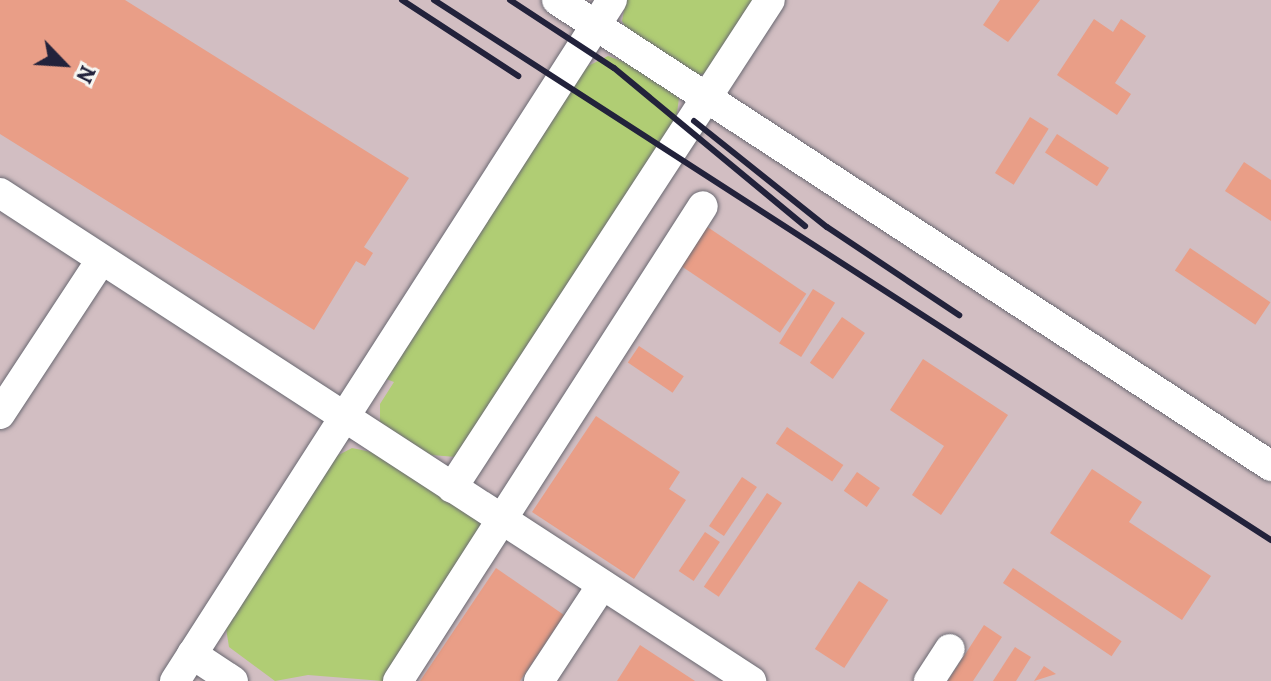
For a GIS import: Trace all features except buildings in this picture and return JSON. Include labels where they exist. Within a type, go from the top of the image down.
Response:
[{"type":"lane","points":[[557,0],[604,12],[707,97],[1271,466]]},
{"type":"lane","points":[[452,488],[770,0]]},
{"type":"lane","points":[[233,681],[181,673],[341,418],[604,12]]},
{"type":"lane","points":[[0,193],[341,418],[751,681]]},
{"type":"lane","points":[[398,681],[703,206]]},
{"type":"lane","points":[[0,414],[101,260]]},
{"type":"lane","points":[[539,681],[602,585]]},
{"type":"lane","points":[[929,681],[950,649]]},
{"type":"shaded area","points":[[0,0],[1271,0],[1271,681],[0,681]]},
{"type":"green space","points":[[626,0],[759,0],[714,71],[688,78],[634,44],[622,21]]},
{"type":"green space","points":[[608,56],[635,66],[679,98],[675,128],[456,457],[431,455],[380,422],[380,404],[394,382],[381,377],[584,68]]},
{"type":"green space","points":[[352,448],[376,453],[485,525],[383,681],[308,675],[275,681],[229,647],[225,622],[327,461]]},
{"type":"railway","points":[[402,0],[518,76]]},
{"type":"railway","points":[[434,0],[1271,540]]},
{"type":"railway","points":[[510,0],[614,68],[805,226]]},
{"type":"railway","points":[[694,121],[827,227],[959,315]]}]
